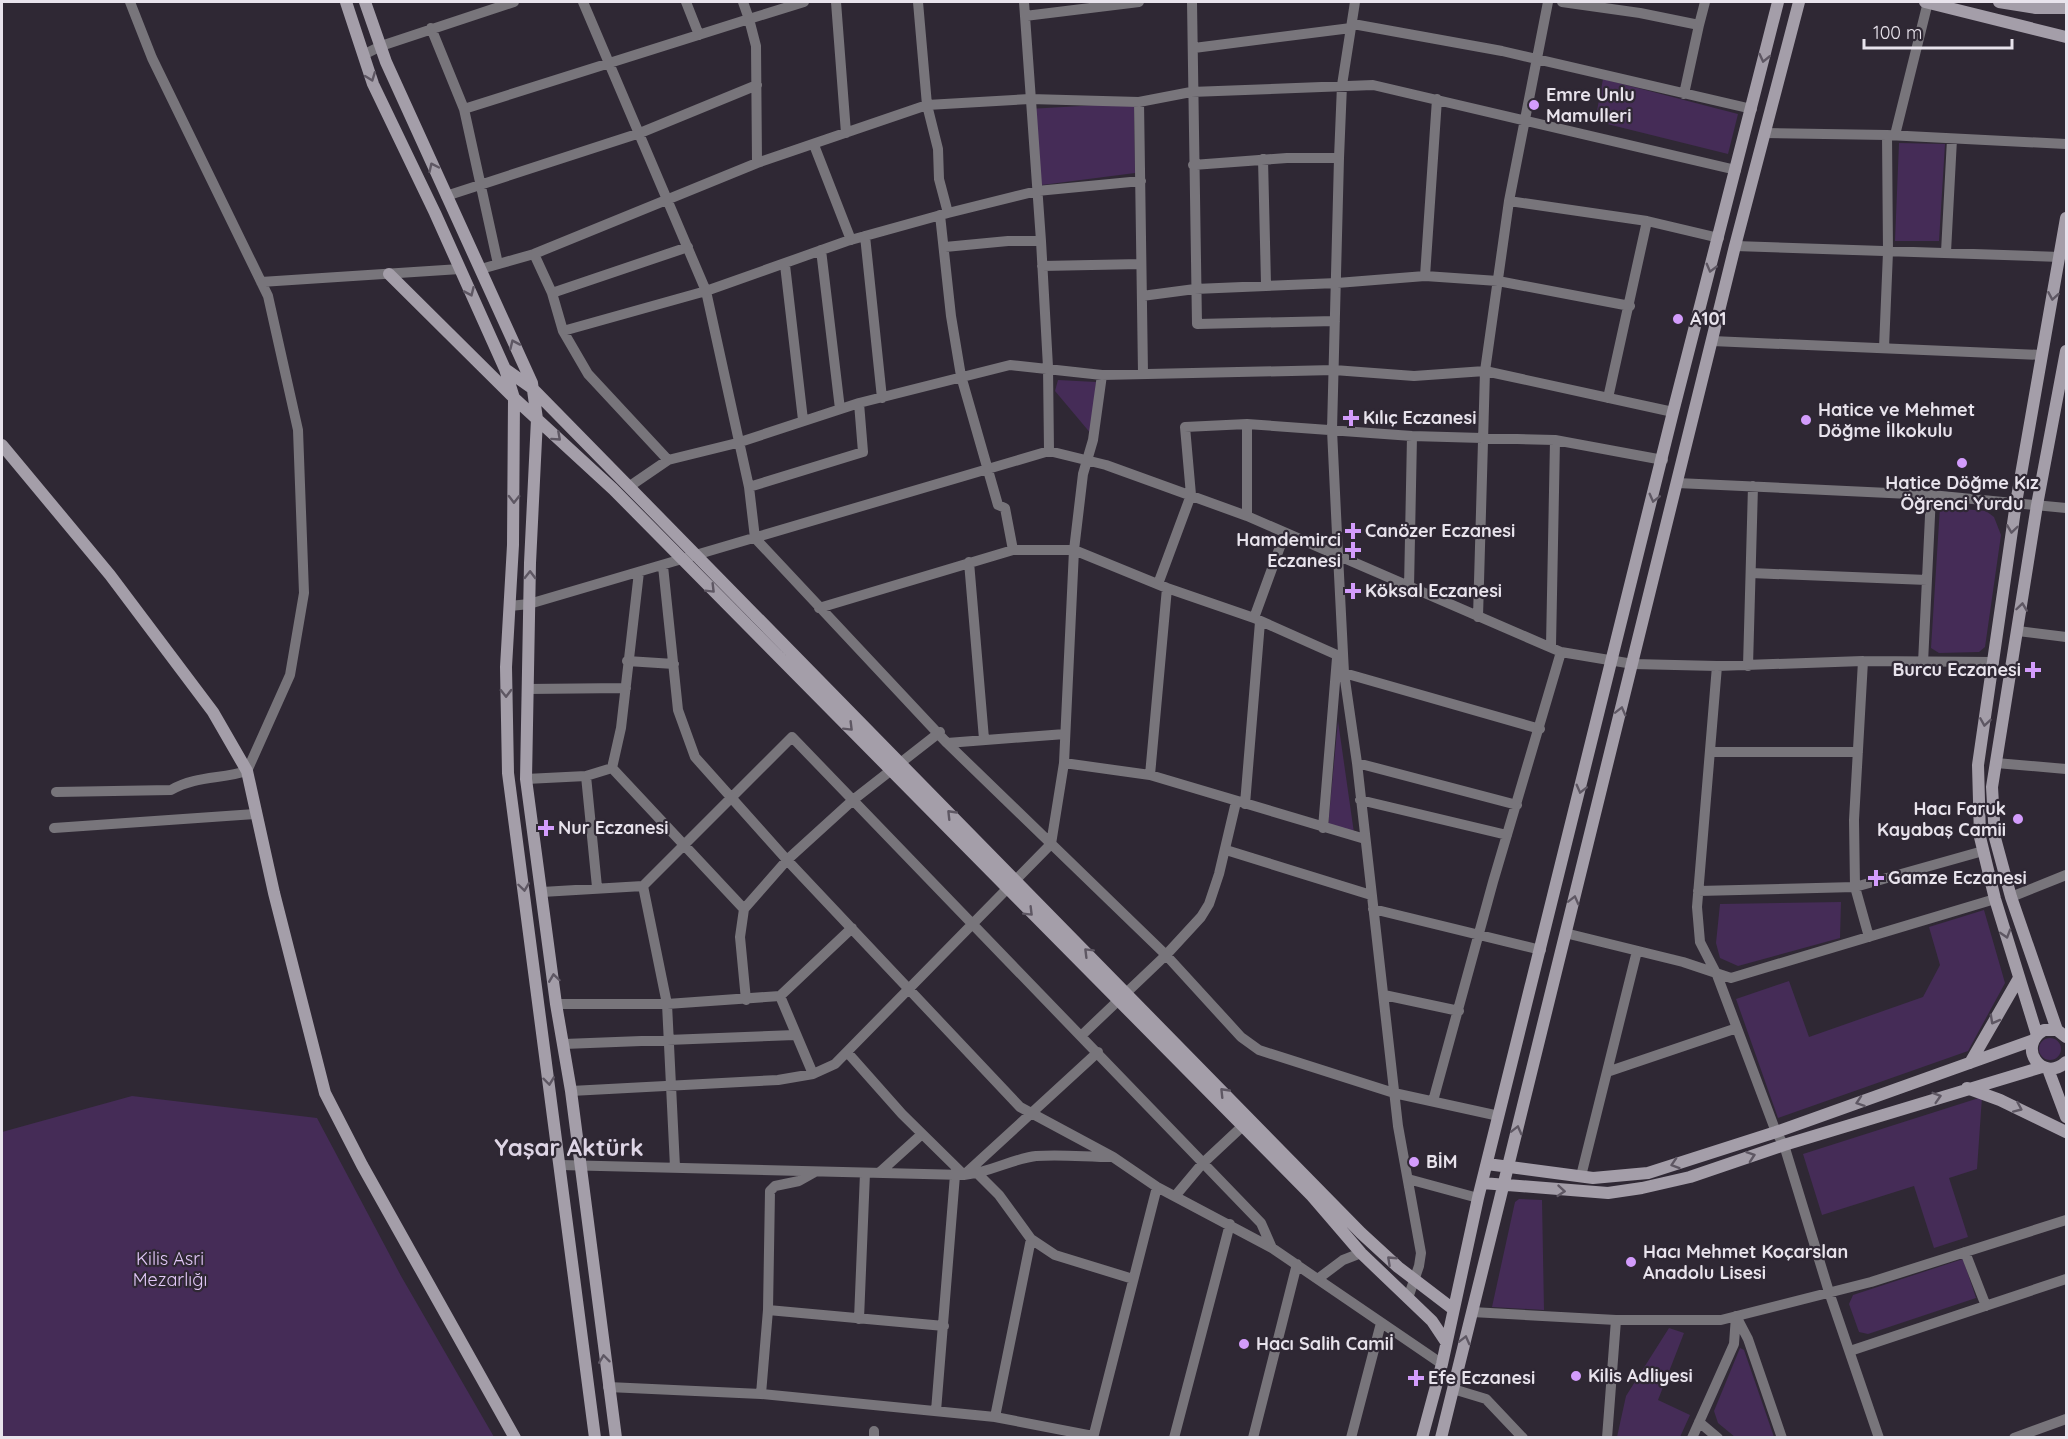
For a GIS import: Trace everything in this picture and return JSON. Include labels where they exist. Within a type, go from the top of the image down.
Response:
[{"type":"street","points":[[56,792],[171,790],[187,781],[231,776],[248,771],[290,675],[304,593],[298,430],[268,296],[152,58],[130,2]]},
{"type":"street","points":[[346,2],[373,84],[460,269],[504,369],[514,398],[510,606],[506,667],[508,773],[595,1437]]},
{"type":"street","points":[[365,2],[381,46],[532,388],[537,419],[529,604],[526,779],[556,1004],[571,1091],[616,1437]]},
{"type":"street","points":[[363,55],[431,28],[514,2]]},
{"type":"street","points":[[583,2],[706,291],[737,443],[749,487],[755,538],[819,608],[940,732],[947,743],[1166,955],[1241,1037],[1259,1050],[1394,1093],[1499,1116]]},
{"type":"street","points":[[686,2],[699,35]]},
{"type":"street","points":[[743,2],[756,46],[757,163]]},
{"type":"street","points":[[464,109],[804,2]]},
{"type":"street","points":[[836,2],[846,133]]},
{"type":"street","points":[[918,2],[927,105],[938,149],[951,316],[961,376],[998,505],[1005,508],[1013,550]]},
{"type":"street","points":[[1024,2],[1048,368],[1048,451]]},
{"type":"street","points":[[1025,16],[1107,4],[1139,2]]},
{"type":"street","points":[[1192,2],[1194,48],[1191,92],[1197,324],[1335,321]]},
{"type":"street","points":[[1355,2],[1342,85],[1332,430],[1344,673],[1357,764],[1394,1093],[1421,1253],[1408,1298]]},
{"type":"street","points":[[1478,617],[1485,371],[1523,119],[1548,2]]},
{"type":"street","points":[[1562,2],[1640,13],[1699,25]]},
{"type":"street","points":[[1684,94],[1705,2]]},
{"type":"street","points":[[1422,1437],[1442,1364],[1478,1198],[1663,460],[1673,412],[1778,2]]},
{"type":"street","points":[[1441,1437],[1735,246],[1799,2]]},
{"type":"street","points":[[1884,348],[1891,135],[1927,2],[2067,37]]},
{"type":"street","points":[[1999,2],[2036,8],[2067,8]]},
{"type":"street","points":[[1194,48],[1352,26],[1535,58],[1752,109]]},
{"type":"street","points":[[431,28],[464,109],[498,264]]},
{"type":"street","points":[[446,196],[640,133],[757,85]]},
{"type":"street","points":[[481,269],[534,254],[757,163],[927,105],[1030,99],[1139,102],[1191,92],[1373,85],[1736,170]]},
{"type":"street","points":[[1425,276],[1437,99]]},
{"type":"street","points":[[1139,102],[1143,374]]},
{"type":"street","points":[[1764,133],[1891,135],[2067,144]]},
{"type":"street","points":[[1946,252],[1952,139]]},
{"type":"street","points":[[814,145],[851,240]]},
{"type":"street","points":[[1193,165],[1263,159],[1339,158]]},
{"type":"street","points":[[1263,159],[1266,284]]},
{"type":"street","points":[[563,332],[706,291],[851,240],[944,214],[1037,190],[1141,181]]},
{"type":"street","points":[[1509,201],[1647,221],[1719,238]]},
{"type":"street","points":[[2067,218],[2016,503],[1978,765],[1977,805],[1983,851],[2035,1038],[2033,1058],[2045,1068],[2067,1117]]},
{"type":"street","points":[[1608,398],[1647,221]]},
{"type":"street","points":[[865,236],[882,398]]},
{"type":"street","points":[[945,247],[1008,240],[1041,242]]},
{"type":"street","points":[[1735,246],[2060,257]]},
{"type":"street","points":[[552,293],[688,247]]},
{"type":"street","points":[[821,250],[840,409]]},
{"type":"street","points":[[534,254],[552,293],[563,332],[588,374],[668,460]]},
{"type":"street","points":[[785,264],[803,420]]},
{"type":"street","points":[[1042,266],[1142,264]]},
{"type":"street","points":[[261,282],[460,269]]},
{"type":"street","points":[[389,274],[514,398],[613,489],[682,560],[897,767]]},
{"type":"street","points":[[1142,296],[1195,289],[1266,284],[1336,283],[1425,276],[1498,281],[1630,306]]},
{"type":"street","points":[[1712,341],[2042,355]]},
{"type":"street","points":[[1487,1164],[1581,1176],[1618,1178],[1648,1173],[1776,1132],[1970,1063],[2035,1038],[2044,1030],[2063,1033],[2011,897],[1995,838],[1992,787],[2037,505],[2066,359]]},
{"type":"street","points":[[630,486],[668,460],[737,443],[840,409],[1010,365],[1102,375],[1334,370],[1414,376],[1485,371],[1673,412]]},
{"type":"street","points":[[504,369],[532,388],[630,486],[897,767],[1246,1123],[1361,1233],[1414,1280],[1453,1309]]},
{"type":"street","points":[[571,1091],[670,1083],[778,1080],[813,1074],[835,1064],[1051,844],[1064,763],[1074,550],[1083,474],[1088,459],[1102,375]]},
{"type":"street","points":[[749,487],[863,452],[859,404]]},
{"type":"street","points":[[1150,775],[1162,586],[1191,495],[1185,427],[1247,424],[1484,440],[1555,440],[1663,460]]},
{"type":"street","points":[[1247,424],[1247,516]]},
{"type":"street","points":[[1409,588],[1412,436]]},
{"type":"street","points":[[1551,646],[1555,440]]},
{"type":"street","points":[[2,445],[110,575],[213,712],[248,771],[255,814],[325,1092],[362,1165],[515,1437]]},
{"type":"street","points":[[510,606],[529,604],[698,556],[1048,451],[1088,459],[1247,516],[1561,652],[1633,664],[1717,666],[1863,661],[1994,662]]},
{"type":"street","points":[[1677,483],[1931,495],[2067,508]]},
{"type":"street","points":[[1748,666],[1753,486]]},
{"type":"street","points":[[1923,663],[1931,495]]},
{"type":"street","points":[[1082,1035],[1166,955],[1209,904],[1240,803],[1257,620],[1286,533]]},
{"type":"street","points":[[819,608],[1013,550],[1074,550],[1162,586],[1257,620],[1337,655],[1344,673]]},
{"type":"street","points":[[969,562],[984,739]]},
{"type":"street","points":[[663,566],[678,710],[695,757],[787,860],[1020,1107],[1113,1157],[1157,1187],[1176,1195],[1272,1248],[1442,1364]]},
{"type":"street","points":[[612,768],[626,688],[627,661],[639,572]]},
{"type":"street","points":[[1751,573],[1927,580]]},
{"type":"street","points":[[2018,632],[2067,637]]},
{"type":"street","points":[[1434,1101],[1507,835],[1561,652]]},
{"type":"street","points":[[1323,828],[1337,655]]},
{"type":"street","points":[[627,661],[674,664]]},
{"type":"street","points":[[1863,661],[1854,820],[1855,887],[1869,937]]},
{"type":"street","points":[[1717,666],[1698,891],[1700,942],[1717,975],[1776,1132],[1784,1145],[1829,1292],[1879,1437]]},
{"type":"street","points":[[1344,673],[1540,729]]},
{"type":"street","points":[[527,689],[626,688]]},
{"type":"street","points":[[746,1000],[740,937],[744,909],[787,860],[853,800],[940,732]]},
{"type":"street","points":[[947,743],[1065,734]]},
{"type":"street","points":[[542,892],[643,885],[730,796],[792,737],[1261,1223],[1272,1248]]},
{"type":"street","points":[[1710,752],[1858,752]]},
{"type":"street","points":[[1064,763],[1150,775],[1365,839]]},
{"type":"street","points":[[1996,763],[2067,769]]},
{"type":"street","points":[[1357,764],[1517,805]]},
{"type":"street","points":[[526,779],[586,776],[612,768]]},
{"type":"street","points":[[612,768],[744,909]]},
{"type":"street","points":[[586,776],[597,887]]},
{"type":"street","points":[[1360,800],[1507,835]]},
{"type":"street","points":[[54,828],[255,814]]},
{"type":"street","points":[[1226,850],[1371,895]]},
{"type":"street","points":[[1698,891],[1855,887],[1983,851]]},
{"type":"street","points":[[2011,897],[2067,875]]},
{"type":"street","points":[[643,885],[667,1004],[675,1167]]},
{"type":"street","points":[[1565,933],[1683,962],[1731,978],[1995,899]]},
{"type":"street","points":[[1373,909],[1480,933],[1540,950]]},
{"type":"street","points":[[556,1004],[667,1004],[780,996],[852,928]]},
{"type":"street","points":[[1581,1176],[1637,951]]},
{"type":"street","points":[[1970,1063],[2019,978]]},
{"type":"street","points":[[1384,995],[1459,1011]]},
{"type":"street","points":[[780,996],[813,1074]]},
{"type":"street","points":[[1607,1072],[1737,1028]]},
{"type":"street","points":[[564,1044],[668,1042],[795,1035]]},
{"type":"street","points":[[847,1052],[959,1175]]},
{"type":"street","points":[[936,1411],[959,1175],[1098,1052]]},
{"type":"street","points":[[1482,1183],[1503,1187],[1608,1193],[1642,1188],[1690,1177],[1967,1088],[2045,1068],[2061,1067],[2066,1063]]},
{"type":"street","points":[[1967,1088],[2000,1100],[2067,1132]]},
{"type":"street","points":[[1176,1195],[1202,1164],[1246,1123]]},
{"type":"street","points":[[1246,1123],[1361,1252],[1432,1321],[1446,1342]]},
{"type":"street","points":[[879,1173],[922,1134]]},
{"type":"street","points":[[560,1165],[959,1175],[978,1174],[1004,1163],[1037,1156],[1113,1157]]},
{"type":"street","points":[[760,1394],[768,1310],[770,1191],[775,1186],[791,1185],[815,1172]]},
{"type":"street","points":[[859,1319],[866,1173]]},
{"type":"street","points":[[978,1174],[999,1195],[1031,1239],[1055,1255],[1133,1279]]},
{"type":"street","points":[[1408,1179],[1478,1198]]},
{"type":"street","points":[[608,1388],[760,1394],[936,1411],[994,1417],[1093,1437],[1157,1187]]},
{"type":"street","points":[[1472,1312],[1616,1320],[1721,1320],[1829,1292],[2067,1220]]},
{"type":"street","points":[[1174,1437],[1230,1224]]},
{"type":"street","points":[[994,1417],[1031,1239]]},
{"type":"street","points":[[1319,1278],[1343,1260],[1361,1252]]},
{"type":"street","points":[[1965,1252],[1986,1306]]},
{"type":"street","points":[[1253,1437],[1298,1264]]},
{"type":"street","points":[[1850,1351],[2067,1279]]},
{"type":"street","points":[[768,1310],[944,1326]]},
{"type":"street","points":[[1692,1437],[1734,1344],[1736,1316]]},
{"type":"street","points":[[1736,1316],[1748,1339],[1782,1437]]},
{"type":"street","points":[[1607,1437],[1616,1320]]},
{"type":"street","points":[[1351,1437],[1381,1323]]},
{"type":"street","points":[[1453,1389],[1486,1399],[1523,1437]]},
{"type":"street","points":[[2013,1437],[2067,1419]]},
{"type":"street","points":[[1699,1422],[1718,1437]]},
{"type":"street","points":[[2046,1426],[2050,1437]]},
{"type":"green space","points":[[1603,79],[1738,114],[1728,154],[1595,121]]},
{"type":"green space","points":[[1134,103],[1135,173],[1034,186],[1028,109]]},
{"type":"green space","points":[[1899,143],[1945,144],[1939,241],[1895,241]]},
{"type":"green space","points":[[1058,380],[1096,382],[1092,435],[1055,391]]},
{"type":"green space","points":[[1940,507],[1986,511],[1994,517],[2001,535],[1985,647],[1979,652],[1939,653],[1931,648]]},
{"type":"green space","points":[[1338,721],[1354,833],[1328,827]]},
{"type":"green space","points":[[1841,902],[1840,938],[1738,966],[1720,958],[1716,943],[1720,904]]},
{"type":"green space","points":[[1984,910],[2005,983],[1968,1051],[1778,1118],[1736,999],[1789,981],[1809,1037],[1923,997],[1940,965],[1929,927]]},
{"type":"green space","points":[[2046,1038],[2054,1038],[2061,1045],[2061,1053],[2054,1060],[2046,1060],[2039,1053],[2039,1045]]},
{"type":"green space","name":"Kilis Asri Mezarlığı","points":[[132,1096],[317,1118],[401,1276],[494,1437],[2,1437],[2,1132]]},
{"type":"green space","points":[[1982,1097],[1977,1169],[1949,1178],[1968,1237],[1934,1248],[1914,1186],[1822,1215],[1803,1154]]},
{"type":"green space","points":[[1519,1199],[1542,1200],[1544,1310],[1492,1307],[1515,1202]]},
{"type":"green space","points":[[1963,1259],[1976,1298],[1868,1334],[1859,1332],[1849,1304],[1853,1295]]},
{"type":"green space","points":[[1669,1328],[1684,1333],[1658,1400],[1690,1415],[1680,1437],[1617,1437],[1626,1396]]},
{"type":"green space","points":[[1740,1348],[1744,1350],[1774,1437],[1735,1437],[1718,1423],[1714,1411]]},
{"type":"place","name":"Emre Unlu Mamulleri","points":[[1534,105]]},
{"type":"place","name":"A101","points":[[1678,319]]},
{"type":"place","name":"Kılıç Eczanesi","points":[[1351,418]]},
{"type":"place","name":"Hatice ve Mehmet Döğme İlkokulu","points":[[1806,420]]},
{"type":"place","name":"Hatice Döğme Kız Öğrenci Yurdu","points":[[1962,463]]},
{"type":"place","name":"Canözer Eczanesi","points":[[1353,531]]},
{"type":"place","name":"Hamdemirci Eczanesi","points":[[1353,550]]},
{"type":"place","name":"Köksal Eczanesi","points":[[1353,591]]},
{"type":"place","name":"Burcu Eczanesi","points":[[2033,670]]},
{"type":"place","name":"Hacı Faruk Kayabaş Camii","points":[[2018,819]]},
{"type":"place","name":"Nur Eczanesi","points":[[546,828]]},
{"type":"place","name":"Gamze Eczanesi","points":[[1876,878]]},
{"type":"place","name":"BİM","points":[[1414,1162]]},
{"type":"place","name":"Hacı Mehmet Koçarslan Anadolu Lisesi","points":[[1631,1262]]},
{"type":"place","name":"Hacı Salih Camiİ","points":[[1244,1344]]},
{"type":"place","name":"Kilis Adliyesi","points":[[1576,1376]]},
{"type":"place","name":"Efe Eczanesi","points":[[1416,1378]]},
{"type":"district","name":"Yaşar Aktürk","points":[[569,1148]]}]
